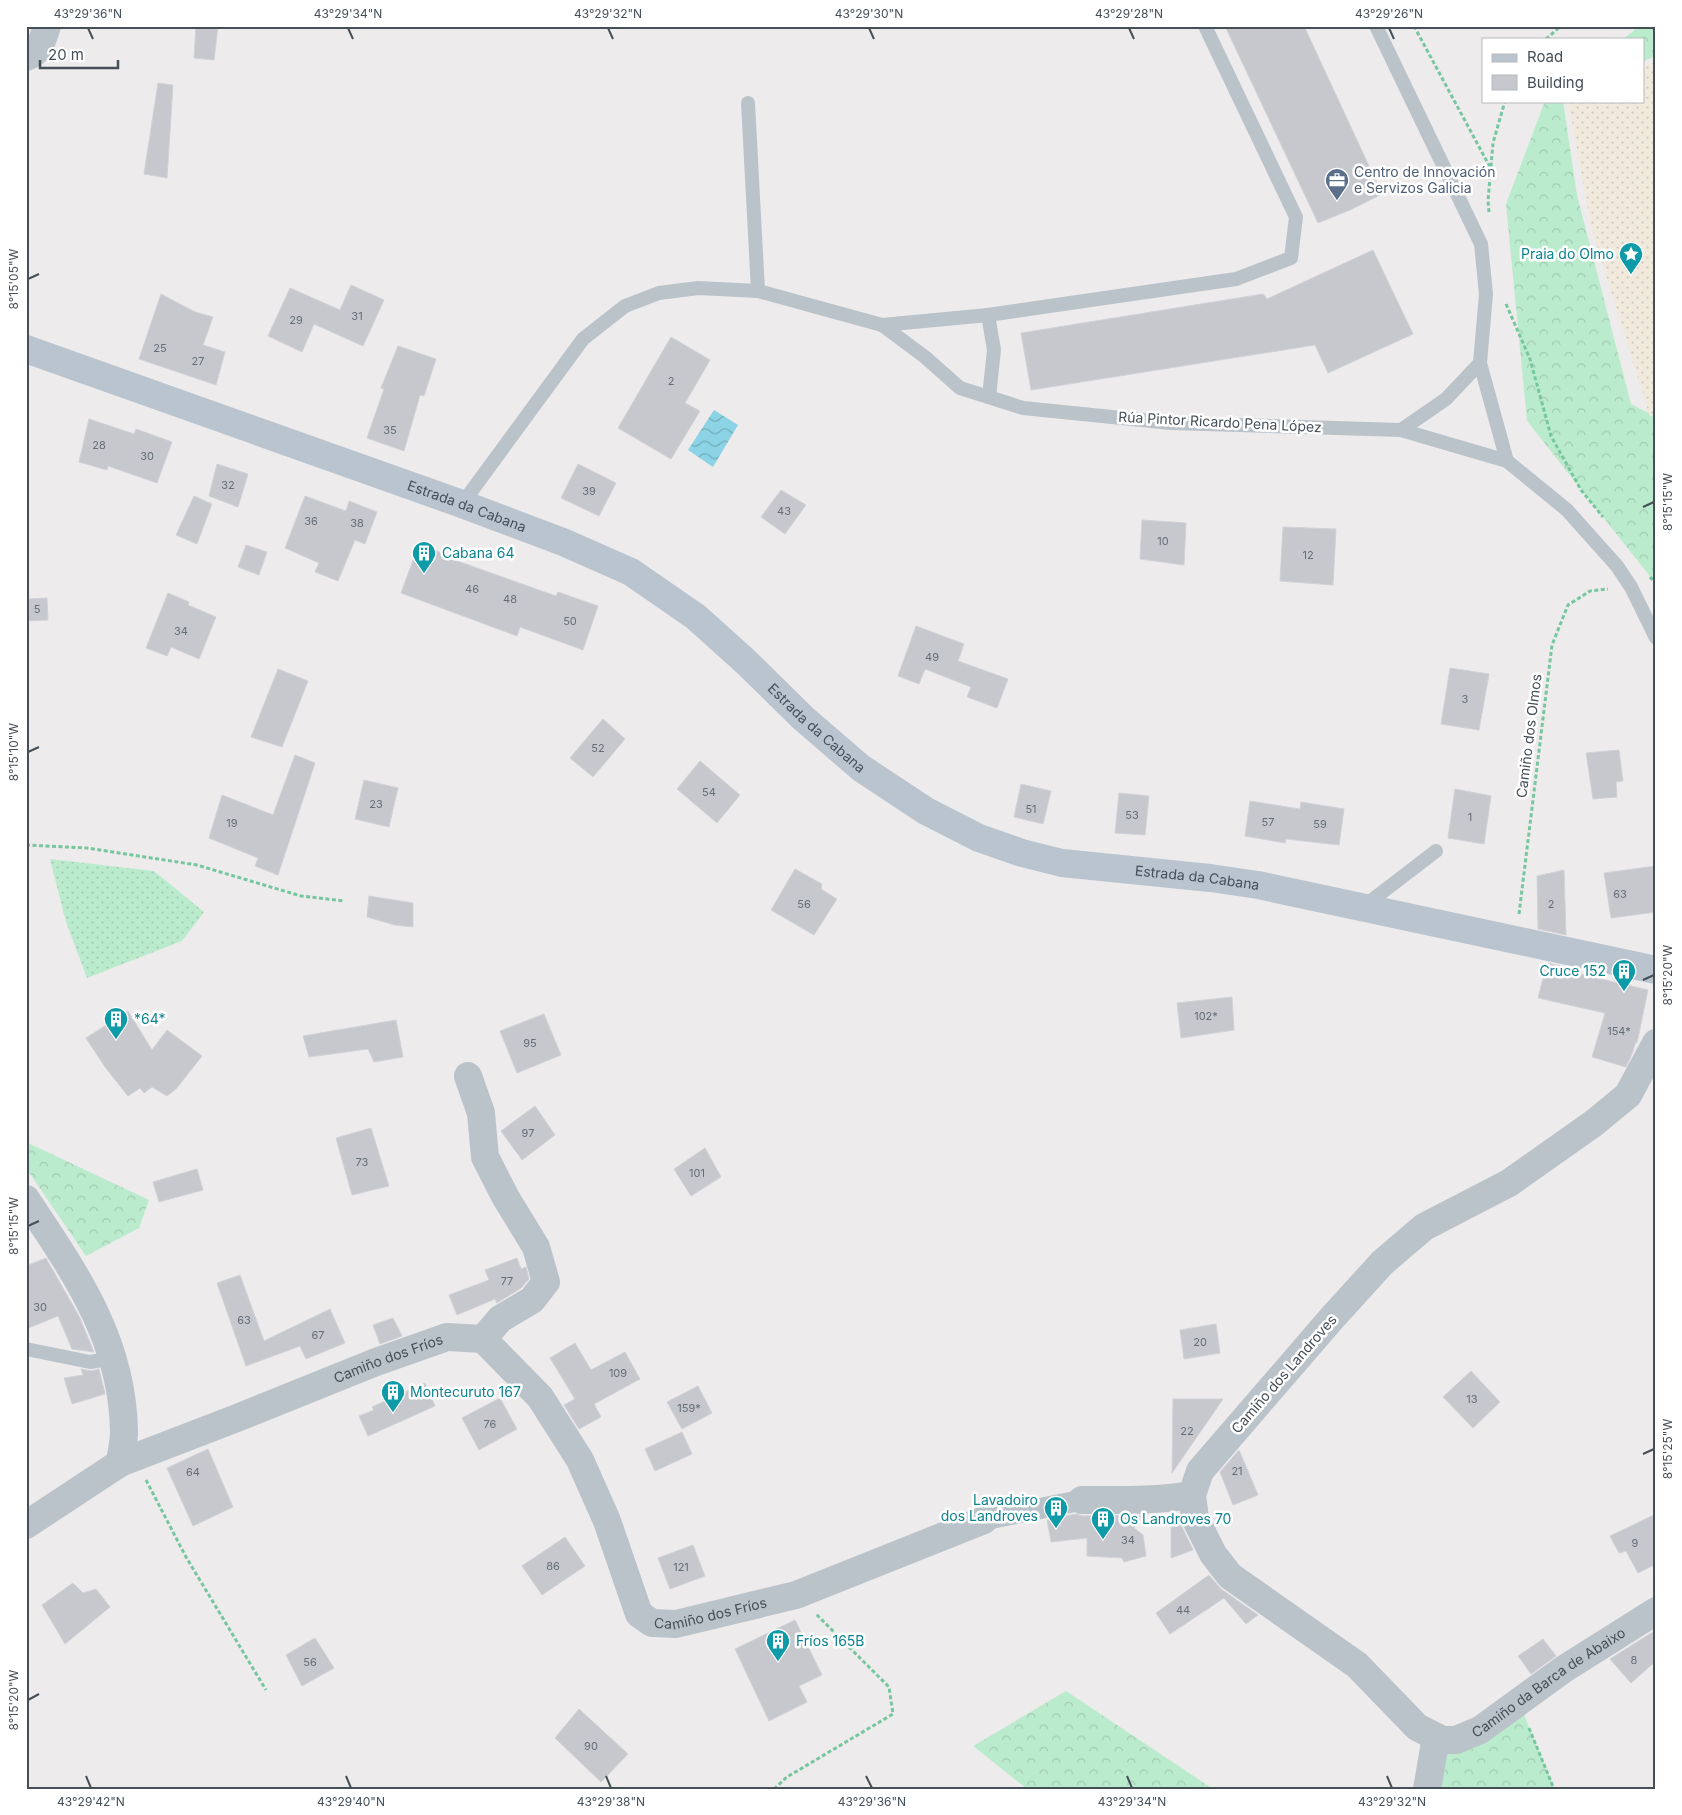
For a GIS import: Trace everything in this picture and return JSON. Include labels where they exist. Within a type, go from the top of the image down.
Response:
[{"type":"main road","name":"Estrada da Cabana","points":[[26,349],[462,504],[563,542],[631,572],[696,617],[746,662],[803,718],[861,768],[926,811],[979,838],[1022,853],[1062,863],[1210,878],[1258,885],[1656,970]]},
{"type":"street","points":[[26,57],[30,56],[39,47],[48,26]]},
{"type":"street","name":"Camiño dos Landroves","points":[[1436,1737],[1417,1727],[1357,1665],[1230,1576],[1212,1554],[1195,1518],[1192,1495],[1200,1471],[1382,1263],[1424,1227],[1509,1183],[1594,1123],[1628,1095],[1656,1042]]},
{"type":"street","points":[[468,1076],[481,1113],[485,1157],[506,1198],[536,1248],[546,1282],[532,1300],[500,1319],[483,1340]]},
{"type":"street","points":[[26,1199],[72,1268],[106,1336],[118,1380],[124,1433],[120,1463]]},
{"type":"street","name":"Camiño dos Fríos","points":[[26,1525],[120,1463],[376,1362],[447,1337],[483,1340],[540,1398],[580,1460],[607,1522],[639,1614],[652,1624],[676,1624],[796,1595],[984,1520]]},
{"type":"street","points":[[984,1520],[1082,1500],[1150,1500],[1192,1495]]},
{"type":"street","name":"Camiño da Barca de Abaixo","points":[[1436,1737],[1442,1740],[1456,1740],[1480,1730],[1564,1669],[1656,1611]]},
{"type":"street","points":[[1427,1789],[1436,1737]]},
{"type":"lane","points":[[882,325],[988,315],[1236,279],[1291,258],[1296,217],[1205,26]]},
{"type":"lane","points":[[1376,26],[1481,244],[1486,294],[1480,363],[1507,461]]},
{"type":"lane","points":[[748,103],[758,291]]},
{"type":"lane","name":"Rúa Pintor Ricardo Pena López","points":[[462,504],[583,339],[625,306],[659,293],[698,288],[758,291],[882,325],[925,357],[960,388],[1023,408],[1171,422],[1401,430],[1507,461],[1567,510],[1617,566],[1656,638]]},
{"type":"lane","points":[[988,315],[994,350],[989,397]]},
{"type":"lane","points":[[1401,430],[1446,398],[1480,363]]},
{"type":"lane","points":[[1363,907],[1436,851]]},
{"type":"lane","points":[[26,1350],[90,1362],[113,1358]]},
{"type":"path","points":[[1414,26],[1491,169]]},
{"type":"path","points":[[1547,38],[1561,26]]},
{"type":"path","points":[[1489,218],[1488,201],[1493,143],[1505,102]]},
{"type":"path","points":[[1506,304],[1530,359],[1551,436],[1582,490],[1604,519]]},
{"type":"path","points":[[1644,570],[1656,584]]},
{"type":"path","name":"Camiño dos Olmos","points":[[1516,940],[1552,645],[1568,605],[1590,591],[1630,587]]},
{"type":"path","points":[[26,845],[88,848],[197,865],[301,896],[344,902]]},
{"type":"path","points":[[120,1463],[139,1467],[186,1557],[266,1690]]},
{"type":"path","points":[[774,1789],[787,1777],[894,1714],[890,1687],[796,1595]]},
{"type":"path","points":[[1519,1702],[1554,1789]]},
{"type":"green space","points":[[1640,26],[1656,26],[1656,56],[1644,61],[1644,38],[1624,38]]},
{"type":"green space","points":[[1545,102],[1563,102],[1577,195],[1631,404],[1656,417],[1656,584],[1527,421],[1506,204]]},
{"type":"green space","points":[[50,859],[154,871],[204,912],[182,941],[87,978],[66,922]]},
{"type":"green space","points":[[26,1142],[149,1200],[139,1228],[86,1256],[26,1168]]},
{"type":"green space","points":[[1066,1691],[1213,1789],[1027,1789],[973,1746]]},
{"type":"green space","points":[[1524,1715],[1555,1789],[1442,1789],[1442,1755]]},
{"type":"sand","name":"Praia do Olmo","points":[[1655,62],[1656,413],[1650,417],[1591,226],[1568,102],[1644,102],[1644,67]]},
{"type":"water","points":[[714,410],[738,425],[713,467],[688,450]]},
{"type":"building","points":[[196,26],[218,26],[214,60],[194,58]]},
{"type":"building","points":[[1225,26],[1304,26],[1382,194],[1318,223]]},
{"type":"building","points":[[158,83],[173,85],[167,178],[144,174]]},
{"type":"building","name":"Centro de Innovación e Servizos Galicia","points":[[1373,250],[1413,334],[1328,373],[1315,345],[1031,390],[1021,333],[1263,294],[1267,299]]},
{"type":"building","points":[[351,285],[384,300],[363,346],[314,324],[302,352],[268,336],[290,288],[340,310]]},
{"type":"building","points":[[161,294],[195,312],[213,317],[203,345],[225,352],[216,385],[139,359]]},
{"type":"building","points":[[671,337],[710,360],[685,403],[700,411],[671,459],[618,428]]},
{"type":"building","points":[[398,346],[436,359],[424,396],[420,395],[404,451],[367,438],[384,389],[381,388]]},
{"type":"building","points":[[89,419],[134,434],[136,429],[172,442],[157,483],[108,466],[107,470],[79,462]]},
{"type":"building","points":[[217,464],[248,474],[238,507],[209,496]]},
{"type":"building","points":[[578,464],[616,483],[599,516],[561,498]]},
{"type":"building","points":[[781,490],[806,505],[785,534],[761,517]]},
{"type":"building","points":[[194,496],[212,504],[197,544],[176,535]]},
{"type":"building","points":[[305,496],[346,511],[349,501],[377,512],[365,544],[355,540],[338,581],[315,572],[319,563],[285,548]]},
{"type":"building","points":[[1142,520],[1186,523],[1184,565],[1140,559]]},
{"type":"building","points":[[1283,527],[1336,529],[1333,585],[1280,581]]},
{"type":"building","points":[[419,544],[447,555],[446,557],[556,596],[558,592],[598,606],[583,650],[520,627],[517,636],[401,593]]},
{"type":"building","points":[[246,545],[267,552],[259,575],[238,567]]},
{"type":"building","points":[[168,593],[189,602],[188,605],[216,617],[199,659],[171,647],[167,656],[146,648]]},
{"type":"building","points":[[47,598],[48,620],[26,621],[26,599]]},
{"type":"building","points":[[916,626],[964,644],[958,661],[1008,679],[997,708],[967,697],[971,687],[925,669],[919,684],[898,676]]},
{"type":"building","points":[[1450,668],[1489,674],[1479,730],[1441,724]]},
{"type":"building","points":[[278,669],[308,681],[282,747],[251,737]]},
{"type":"building","points":[[603,719],[625,739],[593,777],[570,758]]},
{"type":"building","points":[[1619,750],[1623,781],[1616,782],[1617,797],[1593,799],[1586,753]]},
{"type":"building","points":[[295,755],[315,763],[278,875],[255,866],[258,858],[209,838],[222,795],[273,815]]},
{"type":"building","points":[[700,761],[740,795],[717,823],[677,789]]},
{"type":"building","points":[[364,780],[398,788],[389,827],[355,819]]},
{"type":"building","points":[[1021,784],[1051,791],[1043,824],[1014,817]]},
{"type":"building","points":[[1455,789],[1491,796],[1484,844],[1448,838]]},
{"type":"building","points":[[1119,793],[1149,796],[1145,835],[1115,833]]},
{"type":"building","points":[[1250,801],[1300,809],[1301,802],[1344,809],[1339,845],[1286,839],[1285,843],[1245,836]]},
{"type":"building","points":[[1656,866],[1656,912],[1611,918],[1604,873]]},
{"type":"building","points":[[795,869],[822,884],[821,889],[837,899],[814,935],[771,910]]},
{"type":"building","points":[[1564,870],[1566,935],[1538,929],[1537,876]]},
{"type":"building","points":[[369,896],[413,903],[413,927],[395,925],[367,917]]},
{"type":"building","points":[[1547,963],[1567,967],[1567,971],[1648,990],[1637,1043],[1636,1041],[1626,1067],[1592,1057],[1605,1013],[1538,998]]},
{"type":"building","points":[[1232,997],[1234,1030],[1181,1038],[1177,1003]]},
{"type":"building","points":[[128,1011],[152,1050],[167,1030],[202,1056],[176,1089],[167,1096],[152,1087],[144,1093],[140,1088],[128,1096],[105,1067],[86,1038]]},
{"type":"building","points":[[544,1014],[561,1055],[517,1073],[500,1031]]},
{"type":"building","points":[[396,1020],[403,1057],[374,1062],[368,1049],[309,1057],[303,1036]]},
{"type":"building","points":[[535,1106],[555,1135],[522,1160],[501,1131]]},
{"type":"building","points":[[371,1128],[389,1186],[352,1195],[336,1138]]},
{"type":"building","points":[[705,1148],[721,1177],[691,1196],[674,1169]]},
{"type":"building","points":[[197,1169],[203,1190],[159,1202],[153,1182]]},
{"type":"building","points":[[46,1258],[79,1316],[94,1352],[72,1349],[58,1316],[26,1329],[26,1266]]},
{"type":"building","points":[[517,1258],[521,1269],[526,1267],[529,1279],[521,1288],[497,1303],[495,1299],[457,1315],[449,1295],[489,1280],[485,1270]]},
{"type":"building","points":[[240,1275],[264,1341],[330,1309],[345,1343],[306,1359],[300,1346],[246,1366],[217,1283]]},
{"type":"building","points":[[393,1318],[402,1336],[380,1344],[373,1325]]},
{"type":"building","points":[[1216,1324],[1220,1353],[1184,1359],[1180,1330]]},
{"type":"building","points":[[575,1343],[591,1370],[625,1352],[640,1379],[594,1404],[601,1417],[579,1429],[564,1405],[575,1399],[550,1358]]},
{"type":"building","points":[[81,1369],[91,1371],[99,1369],[105,1394],[72,1404],[64,1378],[83,1375]]},
{"type":"building","points":[[1471,1371],[1500,1402],[1473,1428],[1443,1397]]},
{"type":"building","name":"Montecuruto 167","points":[[425,1383],[435,1406],[368,1436],[359,1416],[374,1410],[372,1407]]},
{"type":"building","points":[[698,1386],[712,1413],[682,1429],[667,1402]]},
{"type":"building","points":[[500,1398],[517,1429],[479,1450],[462,1418]]},
{"type":"building","points":[[1173,1399],[1223,1399],[1172,1473]]},
{"type":"building","points":[[682,1432],[692,1454],[655,1471],[645,1449]]},
{"type":"building","points":[[208,1449],[233,1507],[193,1526],[167,1468]]},
{"type":"building","points":[[1239,1450],[1258,1495],[1233,1505],[1220,1472]]},
{"type":"building","points":[[1076,1514],[1082,1516],[1143,1515],[1134,1528],[1143,1535],[1146,1556],[1124,1562],[1122,1558],[1087,1556],[1087,1538],[1051,1542],[1047,1520]]},
{"type":"building","points":[[1179,1514],[1181,1525],[1193,1550],[1171,1558],[1171,1524]]},
{"type":"building","points":[[1656,1514],[1656,1564],[1638,1573],[1626,1551],[1619,1553],[1610,1536]]},
{"type":"building","points":[[565,1537],[585,1566],[542,1595],[522,1566]]},
{"type":"building","points":[[693,1545],[705,1576],[670,1589],[658,1558]]},
{"type":"building","points":[[1209,1575],[1221,1589],[1258,1615],[1246,1624],[1224,1598],[1170,1634],[1156,1613]]},
{"type":"building","points":[[73,1583],[83,1593],[96,1589],[110,1607],[65,1644],[42,1605]]},
{"type":"building","name":"Fríos 165B","points":[[795,1620],[822,1675],[799,1686],[807,1702],[769,1721],[735,1649]]},
{"type":"building","points":[[1656,1630],[1656,1661],[1631,1683],[1610,1659]]},
{"type":"building","points":[[315,1638],[334,1668],[302,1686],[286,1655]]},
{"type":"building","points":[[1543,1639],[1556,1656],[1531,1674],[1518,1656]]},
{"type":"building","points":[[579,1709],[628,1754],[601,1782],[555,1738]]},
{"type":"place","name":"Centro de Innovación e Servizos Galicia","points":[[1337,201]]},
{"type":"place","name":"Praia do Olmo","points":[[1631,275]]},
{"type":"place","name":"Cabana 64","points":[[424,574]]},
{"type":"place","name":"Cruce 152","points":[[1624,992]]},
{"type":"place","name":"*64*","points":[[116,1040]]},
{"type":"place","name":"Montecuruto 167","points":[[393,1413]]},
{"type":"place","name":"Lavadoiro dos Landroves","points":[[1056,1529]]},
{"type":"place","name":"Os Landroves 70","points":[[1103,1540]]},
{"type":"place","name":"Fríos 165B","points":[[778,1662]]}]
